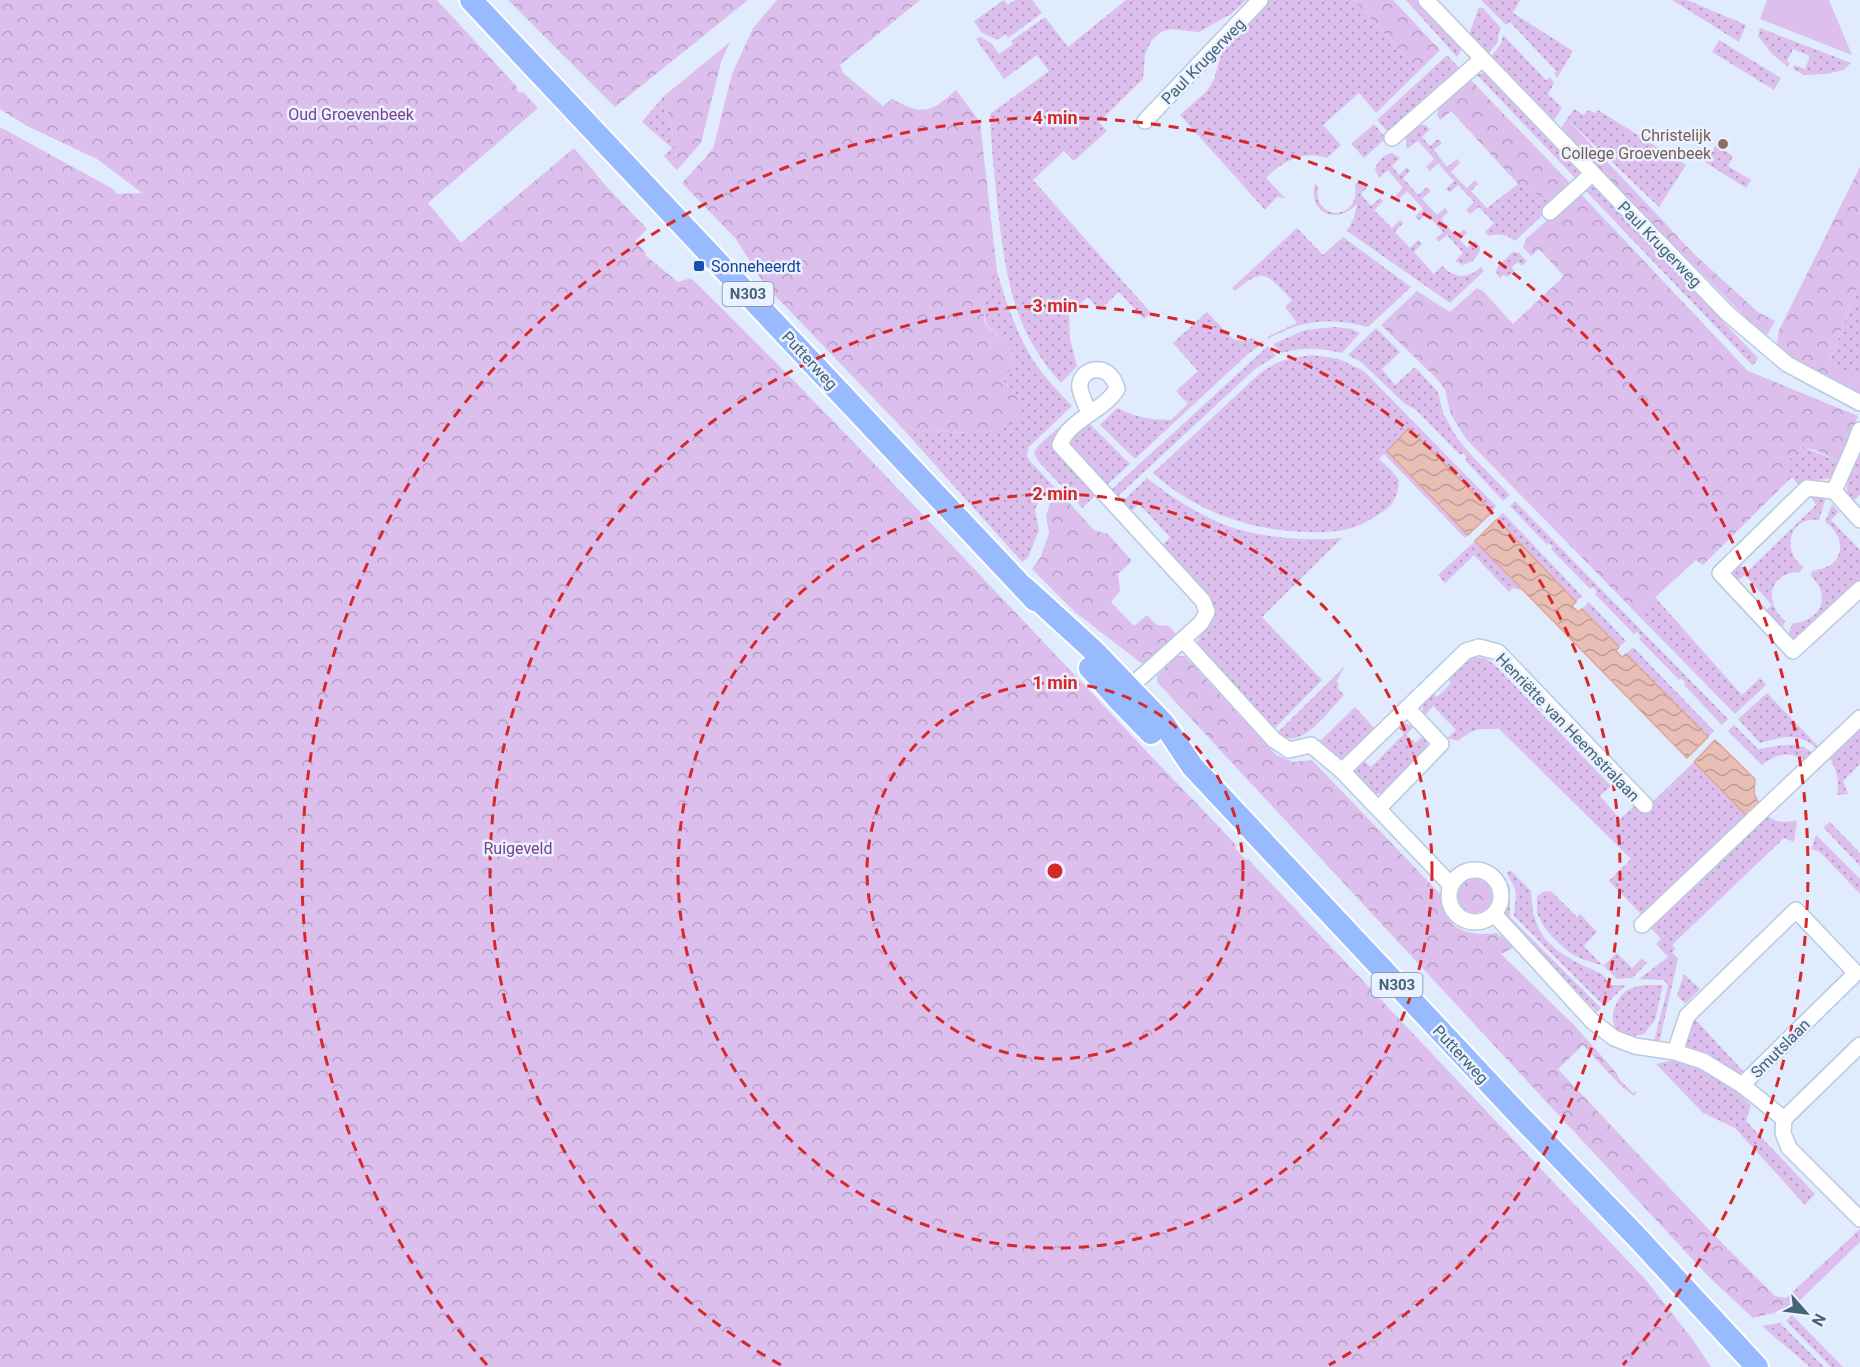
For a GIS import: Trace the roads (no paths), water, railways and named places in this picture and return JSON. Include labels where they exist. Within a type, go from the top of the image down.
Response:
[{"type":"main road","name":"Putterweg","points":[[471,0],[1025,588],[1117,698],[1157,738],[1192,766],[1756,1367]]},
{"type":"main road","name":"Putterweg","points":[[1025,588],[1095,652],[1164,724],[1192,766]]},
{"type":"main road","name":"Putterweg","points":[[1732,1340],[1762,1367]]},
{"type":"street","name":"Paul Krugerweg","points":[[1145,121],[1260,0]]},
{"type":"street","name":"Paul Krugerweg","points":[[1426,0],[1727,313],[1787,364],[1860,403]]},
{"type":"street","points":[[1392,138],[1482,60]]},
{"type":"street","points":[[1550,212],[1592,174]]},
{"type":"street","points":[[1089,413],[1063,438],[1060,446],[1203,601],[1206,612],[1201,623],[1129,687]]},
{"type":"street","points":[[1834,491],[1860,430]]},
{"type":"street","points":[[1860,520],[1834,491],[1807,488],[1720,573],[1792,651],[1860,589]]},
{"type":"street","points":[[1183,640],[1274,741],[1289,750],[1311,746],[1342,771],[1451,885]]},
{"type":"street","name":"Henriëtte van Heemstralaan","points":[[1342,771],[1466,651],[1479,647],[1498,652],[1645,805]]},
{"type":"street","points":[[1378,808],[1441,744],[1407,708]]},
{"type":"street","points":[[1642,926],[1860,718]]},
{"type":"street","points":[[1474,870],[1492,878],[1498,885],[1500,896],[1499,905],[1494,914],[1486,920],[1477,922],[1458,917],[1452,909],[1449,898],[1451,885],[1455,879],[1463,873],[1474,870]]},
{"type":"street","name":"Smutslaan","points":[[1675,1052],[1687,1016],[1796,910],[1856,973],[1742,1085],[1784,1119]]},
{"type":"street","points":[[1494,914],[1592,1021],[1614,1038],[1635,1046],[1675,1052],[1703,1061],[1742,1085]]},
{"type":"street","points":[[1860,1045],[1784,1119],[1783,1133],[1790,1148],[1860,1219]]},
{"type":"water","points":[[1409,428],[1492,512],[1468,535],[1387,451]]},
{"type":"water","points":[[1497,519],[1576,602],[1572,606],[1578,612],[1582,609],[1619,647],[1616,651],[1622,657],[1626,654],[1708,737],[1687,758],[1475,541]]},
{"type":"water","points":[[1715,740],[1755,779],[1754,793],[1759,804],[1747,816],[1694,762]]},
{"type":"place","name":"Christelijk College Groevenbeek","points":[[1723,144]]},
{"type":"place","name":"Sonneheerdt","points":[[699,266]]},
{"type":"park label","name":"Oud Groevenbeek","points":[[351,114]]},
{"type":"park label","name":"Ruigeveld","points":[[518,848]]}]
